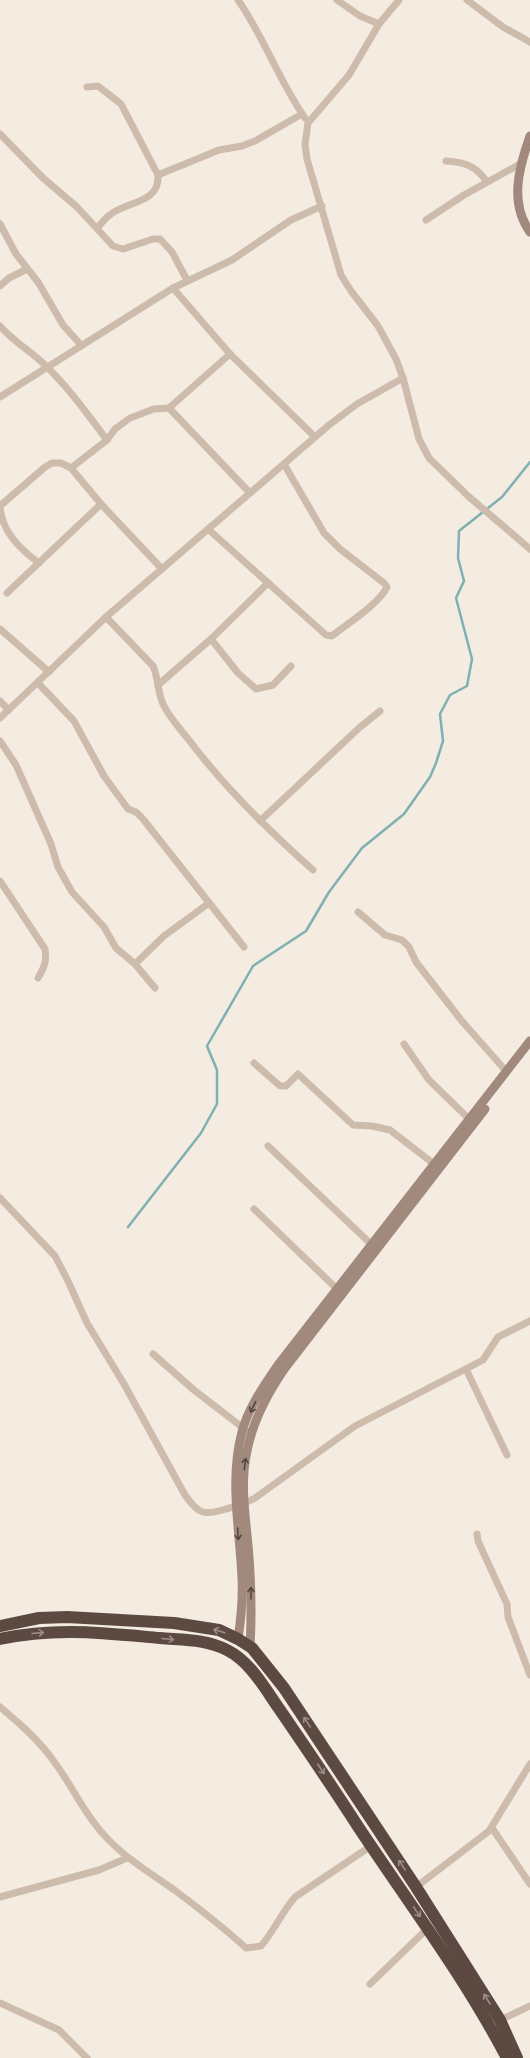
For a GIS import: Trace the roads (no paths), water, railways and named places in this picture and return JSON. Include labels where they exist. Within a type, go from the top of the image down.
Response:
[{"type":"highway","points":[[0,1626],[40,1618],[75,1618],[174,1623],[219,1630],[250,1646],[279,1682],[416,1887],[500,2020],[517,2058]]},
{"type":"highway","points":[[0,1640],[23,1634],[76,1631],[203,1641],[229,1651],[254,1673],[311,1754],[476,2002],[507,2058]]},
{"type":"highway","points":[[311,1754],[323,1746]]},
{"type":"street","points":[[238,0],[308,123]]},
{"type":"street","points":[[337,0],[360,16],[379,24]]},
{"type":"street","points":[[399,0],[379,24],[349,75],[308,123],[305,144],[307,159],[341,275],[351,291],[378,326],[391,349],[403,378],[416,429],[424,450],[436,465],[468,496],[530,550]]},
{"type":"street","points":[[466,0],[503,27],[530,42]]},
{"type":"street","points":[[87,87],[98,86],[121,104],[158,175],[158,183],[154,191],[147,198],[111,214],[98,228]]},
{"type":"street","points":[[158,175],[219,150],[242,146],[255,141],[302,114]]},
{"type":"street","points":[[0,134],[42,178],[77,207],[113,246],[123,249],[153,239],[160,239],[172,252],[187,280]]},
{"type":"street","points":[[530,136],[517,187],[518,201],[524,222],[530,232]]},
{"type":"street","points":[[446,161],[468,164],[477,169],[487,182]]},
{"type":"street","points":[[426,220],[487,182],[522,164]]},
{"type":"street","points":[[0,397],[173,288],[187,280],[194,279],[232,260],[291,220],[322,206]]},
{"type":"street","points":[[0,224],[16,254],[38,282],[63,325],[81,345]]},
{"type":"street","points":[[0,286],[9,278],[27,269]]},
{"type":"street","points":[[173,288],[230,354],[315,437]]},
{"type":"street","points":[[0,326],[25,350],[48,368],[78,402],[107,440]]},
{"type":"street","points":[[71,468],[107,440],[115,429],[130,418],[154,409],[168,408],[230,354]]},
{"type":"street","points":[[0,718],[106,617],[315,437],[357,404],[403,378]]},
{"type":"street","points":[[168,408],[250,493]]},
{"type":"street","points":[[39,563],[12,540],[1,514],[0,507],[52,463],[61,463],[71,468],[101,504],[162,569]]},
{"type":"street","points":[[208,529],[326,635],[332,636],[372,604],[386,587],[384,583],[340,549],[324,533],[284,464]]},
{"type":"street","points":[[7,593],[101,504]]},
{"type":"street","points":[[158,685],[211,639],[268,583]]},
{"type":"street","points":[[106,617],[153,666],[158,676],[159,696],[165,708],[212,771],[260,821],[313,870]]},
{"type":"street","points":[[0,629],[49,672]]},
{"type":"street","points":[[211,639],[238,673],[256,689],[273,685],[291,666]]},
{"type":"street","points":[[38,683],[74,721],[104,776],[128,808],[136,812],[143,819],[244,947]]},
{"type":"street","points":[[0,701],[9,710]]},
{"type":"street","points":[[260,821],[359,728],[380,711]]},
{"type":"street","points":[[0,741],[16,765],[68,886],[79,901],[104,927],[116,948],[135,964],[155,988]]},
{"type":"street","points":[[0,881],[45,949],[47,958],[45,967],[38,978]]},
{"type":"street","points":[[135,964],[164,936],[209,903]]},
{"type":"street","points":[[358,912],[385,935],[402,940],[409,947],[416,962],[461,1020],[506,1071]]},
{"type":"street","points":[[250,1646],[250,1583],[236,1476],[244,1427],[267,1381],[530,1041]]},
{"type":"street","points":[[404,1044],[429,1080],[469,1119]]},
{"type":"street","points":[[238,1639],[241,1618],[242,1578],[240,1506],[244,1467],[251,1434],[266,1398],[285,1368],[530,1051]]},
{"type":"street","points":[[254,1063],[280,1086],[286,1086],[298,1074],[353,1125],[372,1126],[390,1130],[434,1164]]},
{"type":"street","points":[[268,1146],[372,1245]]},
{"type":"street","points":[[0,1198],[55,1256],[87,1323],[124,1384],[190,1503],[197,1510],[209,1514],[240,1506],[355,1426],[483,1360],[498,1337],[530,1321]]},
{"type":"street","points":[[254,1209],[337,1289]]},
{"type":"street","points":[[152,1354],[194,1390],[244,1427],[251,1434]]},
{"type":"street","points":[[466,1369],[507,1455]]},
{"type":"street","points":[[476,1534],[507,1604],[508,1617],[530,1675]]},
{"type":"street","points":[[0,1707],[34,1737],[59,1768],[91,1820],[127,1858],[177,1892],[246,1948],[252,1949],[261,1946],[271,1934],[288,1904],[295,1897],[371,1846]]},
{"type":"street","points":[[416,1887],[481,1839],[492,1828],[530,1764]]},
{"type":"street","points":[[492,1828],[530,1884]]},
{"type":"street","points":[[0,1897],[99,1870],[127,1858]]},
{"type":"street","points":[[370,1984],[428,1928]]},
{"type":"street","points":[[0,2003],[58,2030],[87,2058]]},
{"type":"street","points":[[500,2020],[530,2006]]},
{"type":"waterway","points":[[128,1227],[201,1133],[217,1104],[217,1070],[207,1046],[253,966],[306,931],[329,892],[362,848],[404,814],[430,777],[443,741],[440,714],[450,695],[467,686],[472,659],[456,598],[464,581],[458,558],[459,531],[502,497],[530,462]]}]
